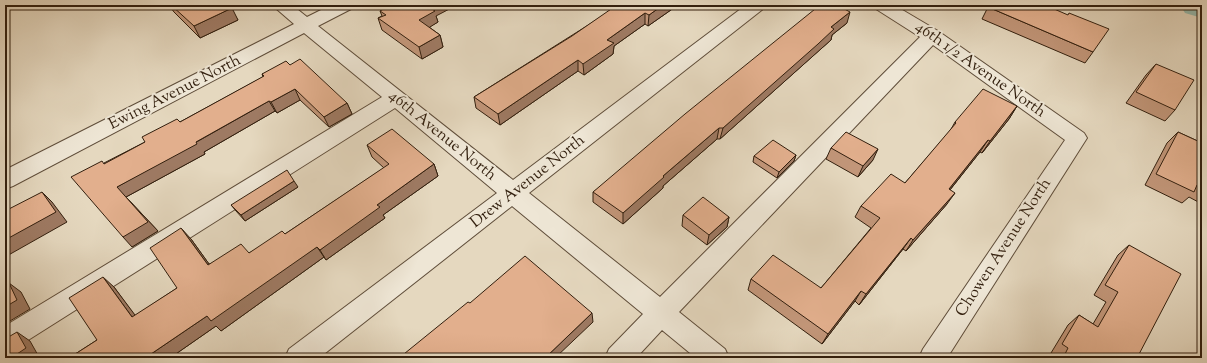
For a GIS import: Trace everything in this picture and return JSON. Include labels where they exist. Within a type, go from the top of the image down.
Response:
[{"type":"street","name":"46th Avenue North","points":[[281,5],[716,358]]},
{"type":"street","name":"Ewing Avenue North","points":[[5,180],[345,5]]},
{"type":"street","name":"Drew Avenue North","points":[[298,358],[757,5]]},
{"type":"street","name":"46th 1/2 Avenue North","points":[[882,5],[932,35],[987,72],[1077,138]]},
{"type":"street","points":[[618,358],[932,35]]},
{"type":"street","points":[[5,340],[396,98]]},
{"type":"street","name":"Chowen Avenue North","points":[[932,358],[1077,138]]},
{"type":"building","points":[[171,5],[228,5],[232,8],[194,26]]},
{"type":"building","points":[[391,5],[433,5],[429,7],[435,11],[419,20],[440,35],[419,47],[378,18],[386,15],[380,11]]},
{"type":"building","points":[[620,5],[663,5],[649,15],[645,13],[607,40],[614,43],[583,64],[578,60],[498,114],[474,97],[572,36],[614,7],[616,8]]},
{"type":"building","points":[[820,5],[837,5],[850,12],[831,27],[834,29],[818,44],[723,128],[719,128],[663,176],[664,177],[623,213],[593,192],[685,114]]},
{"type":"building","points":[[991,5],[1045,5],[1068,15],[1069,13],[1109,29],[1093,52],[988,7]]},
{"type":"building","points":[[300,59],[347,103],[324,117],[295,89],[271,102],[269,101],[196,142],[197,144],[117,187],[148,222],[123,237],[71,177],[102,161],[104,164],[145,142],[142,137],[177,119],[180,122],[264,76],[262,74],[286,61],[290,65]]},
{"type":"building","points":[[1156,64],[1194,80],[1175,110],[1136,92]]},
{"type":"building","points":[[983,89],[1017,106],[990,141],[988,140],[949,189],[955,193],[913,240],[911,238],[866,294],[861,291],[828,334],[751,279],[773,255],[821,288],[880,218],[861,206],[891,174],[905,183]]},
{"type":"building","points":[[392,129],[434,164],[377,205],[380,207],[320,250],[317,247],[211,321],[207,316],[151,354],[154,358],[69,358],[97,340],[69,298],[103,277],[132,317],[177,288],[150,248],[181,228],[208,265],[241,244],[249,253],[282,231],[285,234],[389,164],[367,145]]},
{"type":"building","points":[[846,132],[878,149],[863,166],[831,148]]},
{"type":"building","points":[[1178,132],[1202,143],[1202,187],[1197,185],[1194,192],[1156,174]]},
{"type":"building","points":[[773,140],[796,155],[779,172],[754,156]]},
{"type":"building","points":[[287,170],[294,181],[241,215],[231,205]]},
{"type":"building","points":[[42,192],[56,212],[5,240],[5,211]]},
{"type":"building","points":[[703,197],[729,217],[709,235],[683,215]]},
{"type":"building","points":[[1129,245],[1181,274],[1137,358],[1063,358],[1068,348],[1062,344],[1079,315],[1098,327],[1118,292],[1105,285]]},
{"type":"building","points":[[525,256],[592,313],[545,358],[399,358],[468,302],[470,303]]},
{"type":"building","points":[[9,283],[17,300],[5,307],[5,285]]},
{"type":"building","points":[[17,332],[26,348],[11,358],[5,358],[5,339]]},
{"type":"waterway","points":[[1198,5],[1202,7]]}]
